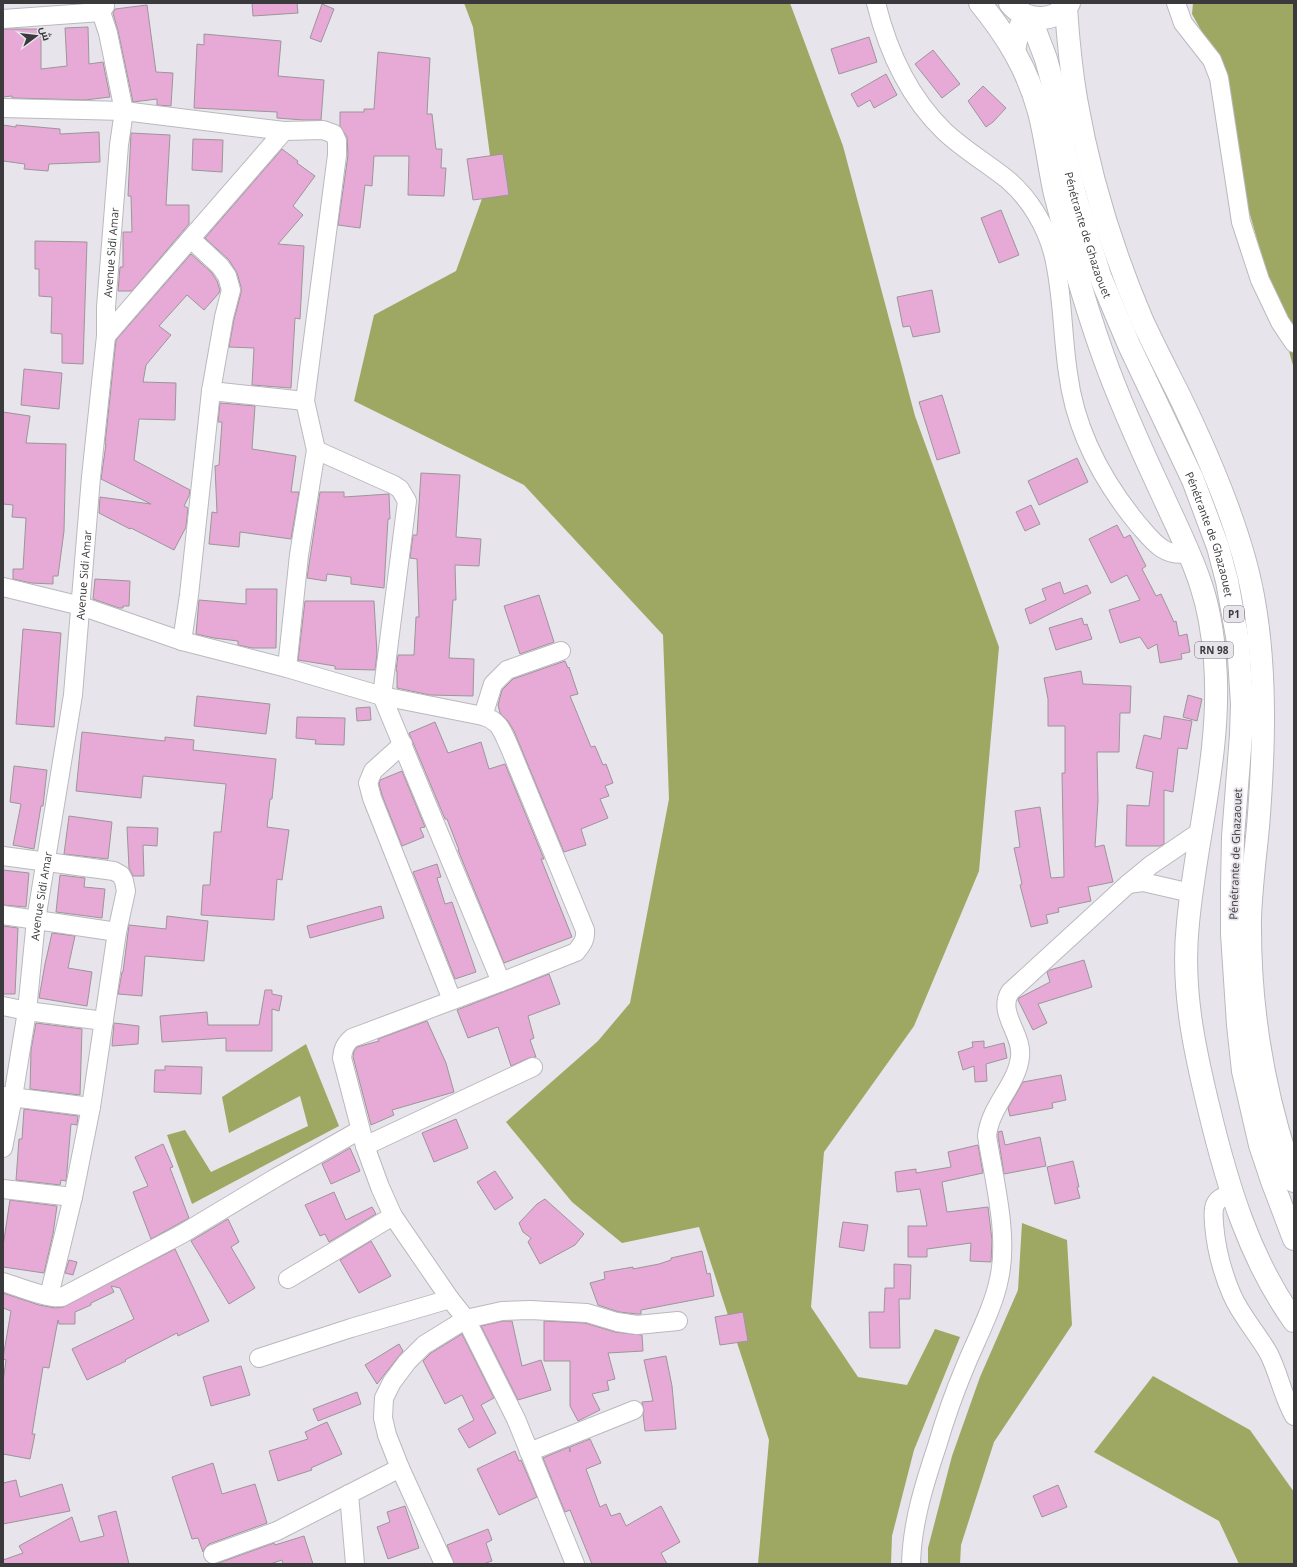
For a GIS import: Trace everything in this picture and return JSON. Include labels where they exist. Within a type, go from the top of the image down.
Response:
[{"type":"main road","name":"RN 98","points":[[980,3],[1009,43],[1022,65],[1035,98],[1041,120],[1056,198],[1075,267],[1103,355],[1134,433],[1189,553],[1201,585],[1207,610],[1212,634],[1216,684],[1216,709],[1212,755],[1191,892],[1186,956],[1186,990],[1190,1025],[1198,1066],[1231,1194],[1257,1257],[1281,1303],[1294,1321]]},
{"type":"main road","points":[[1009,43],[1008,27],[1021,12],[1039,19],[1058,14],[1068,5]]},
{"type":"main road","name":"Pénétrante de Ghazaouet","points":[[1068,5],[1072,71],[1076,102],[1101,208],[1113,246],[1142,320],[1195,429],[1215,477],[1240,544],[1253,597],[1260,657],[1262,739],[1259,809],[1251,904],[1250,955],[1253,994],[1264,1071],[1282,1144],[1294,1181]]},
{"type":"main road","name":"Pénétrante de Ghazaouet","points":[[1021,12],[1046,59],[1052,81],[1064,149],[1075,195],[1100,276],[1130,345],[1194,480],[1218,547],[1227,581],[1238,642],[1242,704],[1233,837],[1232,888],[1233,942],[1238,1026],[1243,1071],[1260,1145],[1272,1182],[1294,1239]]},
{"type":"street","points":[[876,3],[891,53],[914,94],[928,114],[962,147],[1008,180],[1040,219],[1053,252],[1068,374],[1074,402],[1084,436],[1106,480],[1121,503],[1159,547],[1170,553],[1189,553]]},
{"type":"street","points":[[1176,3],[1183,23],[1212,60],[1219,78],[1241,222],[1260,280],[1280,322],[1294,343]]},
{"type":"street","points":[[3,19],[100,6]]},
{"type":"street","name":"Avenue Sidi Amar","points":[[3,1148],[8,1096],[27,1011],[36,920],[73,695],[91,477],[106,336],[106,300],[119,145],[124,111],[108,33],[100,6]]},
{"type":"street","points":[[3,108],[124,111],[284,131],[323,130],[334,134],[337,141],[336,163],[304,401],[316,450],[299,555],[287,668]]},
{"type":"street","points":[[106,336],[284,131]]},
{"type":"street","points":[[182,641],[189,595],[212,391],[224,317],[231,290],[228,276],[220,266],[191,239]]},
{"type":"street","points":[[212,391],[304,401]]},
{"type":"street","points":[[316,450],[394,485],[400,489],[406,501],[382,696],[501,982]]},
{"type":"street","points":[[3,587],[81,606],[182,641],[287,668],[382,696],[482,716],[491,719],[498,724],[509,746],[585,930],[586,937],[576,952],[352,1038],[346,1043],[343,1049],[342,1058],[362,1138],[380,1187],[393,1216],[450,1299],[466,1319],[516,1419],[575,1564]]},
{"type":"street","points":[[482,716],[493,684],[507,670],[561,651]]},
{"type":"street","points":[[403,744],[373,771],[368,783],[372,798],[452,1000]]},
{"type":"street","points":[[911,1564],[915,1523],[922,1491],[954,1392],[992,1302],[999,1280],[1002,1259],[1001,1227],[987,1136],[990,1121],[1019,1064],[1020,1044],[1007,1012],[1006,998],[1010,992],[1128,884],[1151,865],[1201,831]]},
{"type":"street","points":[[3,856],[114,871],[121,875],[126,891],[117,932],[91,1107],[74,1196],[49,1296]]},
{"type":"street","points":[[1128,884],[1142,882],[1191,892]]},
{"type":"street","points":[[3,915],[117,932]]},
{"type":"street","points":[[3,1006],[27,1011],[104,1021]]},
{"type":"street","points":[[3,1282],[49,1296],[58,1298],[62,1297],[182,1234],[277,1177],[362,1138],[533,1067]]},
{"type":"street","points":[[8,1096],[91,1107]]},
{"type":"street","points":[[3,1189],[74,1196]]},
{"type":"street","points":[[1231,1194],[1222,1197],[1215,1204],[1214,1209],[1215,1238],[1219,1258],[1232,1296],[1268,1354],[1294,1416]]},
{"type":"street","points":[[288,1279],[393,1216]]},
{"type":"street","points":[[259,1358],[351,1328],[450,1299]]},
{"type":"street","points":[[444,1564],[400,1468],[387,1436],[383,1418],[384,1398],[392,1382],[407,1362],[424,1346],[466,1319],[502,1311],[530,1310],[587,1313],[617,1322],[637,1325],[678,1321]]},
{"type":"street","points":[[529,1452],[634,1410]]},
{"type":"street","points":[[213,1554],[277,1531],[400,1468]]},
{"type":"street","points":[[349,1494],[356,1564]]},
{"type":"green space","points":[[464,3],[790,3],[843,146],[915,416],[999,647],[979,871],[914,1026],[824,1152],[811,1307],[858,1377],[907,1385],[935,1329],[960,1337],[914,1450],[892,1536],[891,1564],[758,1564],[769,1440],[699,1227],[622,1243],[572,1202],[506,1122],[598,1041],[630,1003],[669,799],[663,635],[524,485],[354,401],[374,315],[456,271],[492,171],[473,27]]},
{"type":"green space","points":[[1193,3],[1294,3],[1294,369],[1245,197],[1227,77],[1192,14]]},
{"type":"green space","points":[[306,1044],[339,1126],[192,1204],[167,1135],[185,1130],[211,1172],[308,1126],[300,1096],[229,1133],[222,1097]]},
{"type":"green space","points":[[1022,1223],[1067,1240],[1072,1325],[994,1442],[961,1545],[960,1564],[928,1564],[928,1548],[952,1456],[980,1377],[1018,1290]]},
{"type":"green space","points":[[1153,1376],[1250,1430],[1294,1492],[1294,1564],[1239,1564],[1219,1521],[1094,1452]]},
{"type":"building","points":[[252,3],[297,3],[298,13],[253,16]]},
{"type":"building","points":[[322,4],[334,9],[321,42],[310,38]]},
{"type":"building","points":[[147,5],[156,72],[173,73],[171,106],[157,105],[157,99],[133,102],[113,13],[115,9]]},
{"type":"building","points":[[88,27],[89,64],[103,62],[110,97],[85,100],[12,98],[12,96],[3,97],[3,29],[41,29],[41,69],[67,66],[65,28]]},
{"type":"building","points":[[204,34],[281,41],[278,76],[324,80],[321,120],[277,118],[277,112],[194,108],[197,44],[204,45]]},
{"type":"building","points":[[869,37],[877,62],[839,74],[831,49]]},
{"type":"building","points":[[933,50],[960,84],[942,98],[915,64]]},
{"type":"building","points":[[378,52],[430,58],[427,114],[432,114],[436,149],[442,149],[441,168],[446,168],[444,196],[408,195],[409,156],[374,156],[372,186],[365,185],[360,228],[338,225],[348,155],[347,137],[340,126],[340,112],[364,112],[364,109],[374,109]]},
{"type":"building","points":[[886,74],[897,95],[874,108],[870,100],[858,107],[851,94]]},
{"type":"building","points":[[983,86],[1006,108],[986,127],[968,101]]},
{"type":"building","points":[[3,125],[60,129],[60,134],[99,132],[100,162],[49,164],[48,171],[24,169],[25,164],[3,161]]},
{"type":"building","points":[[131,133],[170,135],[166,205],[189,205],[189,224],[132,291],[118,291],[120,267],[123,267],[123,232],[132,232],[131,196],[128,196]]},
{"type":"building","points":[[193,139],[223,140],[222,172],[192,170]]},
{"type":"building","points":[[282,149],[298,161],[297,163],[315,176],[293,206],[303,215],[278,244],[304,246],[300,319],[295,318],[291,388],[252,385],[254,348],[229,347],[241,287],[237,273],[229,260],[205,238]]},
{"type":"building","points":[[503,154],[509,195],[473,200],[467,159]]},
{"type":"building","points":[[1001,210],[1019,255],[999,263],[981,218]]},
{"type":"building","points":[[35,241],[87,242],[83,364],[62,363],[62,334],[51,333],[52,297],[39,296],[39,269],[35,269]]},
{"type":"building","points":[[191,254],[212,273],[220,290],[204,310],[187,295],[159,326],[171,335],[146,365],[143,382],[176,383],[175,420],[139,419],[134,460],[190,490],[184,506],[188,508],[186,527],[174,550],[99,513],[100,497],[151,504],[101,479],[106,444],[116,340]]},
{"type":"building","points":[[932,290],[940,332],[913,337],[910,326],[903,327],[897,297]]},
{"type":"building","points":[[24,369],[62,373],[59,409],[21,405]]},
{"type":"building","points":[[942,395],[960,453],[937,460],[919,402]]},
{"type":"building","points":[[220,403],[255,406],[252,449],[296,456],[291,492],[299,492],[291,539],[240,532],[239,547],[209,544],[212,512],[217,513],[215,466],[219,465],[222,422],[218,422]]},
{"type":"building","points":[[3,412],[30,416],[26,443],[66,444],[64,531],[58,576],[53,576],[53,584],[31,583],[13,579],[13,569],[23,569],[26,518],[12,517],[13,505],[3,504]]},
{"type":"building","points":[[1077,458],[1088,482],[1039,505],[1028,481]]},
{"type":"building","points":[[421,473],[460,475],[456,537],[481,539],[479,566],[455,565],[456,600],[453,600],[449,658],[474,659],[473,696],[430,695],[397,688],[396,671],[398,655],[414,655],[416,617],[419,617],[417,559],[410,558],[413,535],[417,535]]},
{"type":"building","points":[[320,492],[344,492],[344,497],[389,494],[390,519],[388,519],[384,588],[351,584],[351,577],[327,574],[326,581],[307,578]]},
{"type":"building","points":[[1031,505],[1040,524],[1025,531],[1016,512]]},
{"type":"building","points":[[1117,525],[1124,538],[1130,535],[1146,566],[1142,569],[1156,596],[1161,594],[1174,622],[1176,621],[1179,636],[1187,634],[1190,652],[1181,654],[1182,659],[1160,663],[1157,644],[1148,649],[1140,637],[1120,643],[1109,610],[1140,600],[1127,575],[1111,583],[1089,539]]},
{"type":"building","points":[[95,579],[130,581],[129,606],[119,608],[93,599]]},
{"type":"building","points":[[1060,582],[1064,594],[1087,585],[1091,593],[1030,624],[1025,609],[1046,600],[1042,589]]},
{"type":"building","points":[[246,589],[277,589],[276,648],[252,648],[238,645],[238,641],[196,634],[199,600],[246,604]]},
{"type":"building","points":[[539,595],[554,642],[520,654],[504,606]]},
{"type":"building","points":[[305,601],[374,601],[377,654],[375,670],[335,669],[335,666],[298,660]]},
{"type":"building","points":[[1082,618],[1084,625],[1087,624],[1092,639],[1056,650],[1049,628]]},
{"type":"building","points":[[23,629],[61,633],[54,727],[16,724]]},
{"type":"building","points":[[565,661],[568,668],[569,667],[578,694],[570,696],[591,747],[595,746],[603,765],[606,764],[613,783],[605,786],[609,796],[600,799],[608,818],[581,829],[586,845],[564,852],[514,731],[508,721],[500,713],[498,705],[502,690],[513,679]]},
{"type":"building","points":[[1081,671],[1083,684],[1131,686],[1130,713],[1120,713],[1119,752],[1097,752],[1098,801],[1095,847],[1104,845],[1113,882],[1088,887],[1091,901],[1058,908],[1059,912],[1046,915],[1048,923],[1031,927],[1020,885],[1022,884],[1014,848],[1020,847],[1015,811],[1040,807],[1051,878],[1064,877],[1062,773],[1065,773],[1065,726],[1048,726],[1048,699],[1044,678]]},
{"type":"building","points":[[1188,695],[1202,699],[1197,721],[1183,717]]},
{"type":"building","points":[[197,696],[270,704],[266,734],[194,726]]},
{"type":"building","points":[[370,707],[371,720],[357,721],[356,708]]},
{"type":"building","points":[[1164,716],[1192,721],[1187,749],[1178,748],[1173,792],[1164,790],[1164,844],[1160,846],[1126,846],[1127,805],[1149,806],[1153,772],[1136,768],[1144,735],[1161,739]]},
{"type":"building","points":[[297,717],[345,718],[344,745],[315,744],[316,740],[296,738]]},
{"type":"building","points":[[435,722],[448,753],[481,742],[489,769],[505,764],[544,859],[541,859],[572,937],[504,963],[447,819],[445,819],[409,733]]},
{"type":"building","points":[[82,732],[165,741],[165,737],[194,740],[193,750],[276,759],[272,799],[270,799],[267,827],[289,830],[282,880],[277,879],[274,920],[201,915],[203,885],[210,885],[214,832],[221,832],[226,784],[143,776],[141,798],[76,791]]},
{"type":"building","points":[[14,766],[47,770],[43,806],[41,806],[34,849],[13,845],[21,804],[10,802]]},
{"type":"building","points":[[402,771],[425,827],[420,828],[424,837],[402,846],[379,784],[380,780]]},
{"type":"building","points":[[69,816],[112,822],[108,859],[64,854]]},
{"type":"building","points":[[127,827],[158,828],[157,846],[143,845],[144,876],[133,876],[129,868]]},
{"type":"building","points":[[437,864],[441,877],[437,878],[445,904],[452,902],[476,972],[455,979],[413,872]]},
{"type":"building","points":[[3,870],[29,873],[26,907],[3,905]]},
{"type":"building","points":[[60,875],[85,878],[84,887],[105,889],[102,918],[56,912]]},
{"type":"building","points":[[381,906],[384,918],[310,938],[307,926]]},
{"type":"building","points":[[167,916],[208,921],[204,961],[145,956],[142,996],[118,994],[123,972],[129,925],[166,929]]},
{"type":"building","points":[[3,926],[18,928],[15,994],[3,994]]},
{"type":"building","points":[[52,933],[75,936],[68,968],[92,972],[87,1006],[39,998]]},
{"type":"building","points":[[1084,960],[1092,987],[1038,1004],[1047,1023],[1033,1030],[1018,1000],[1019,998],[1050,982],[1047,972],[1050,970]]},
{"type":"building","points":[[549,974],[560,1004],[528,1016],[534,1038],[530,1040],[536,1057],[529,1058],[511,1066],[498,1027],[468,1038],[457,1010]]},
{"type":"building","points":[[265,990],[272,990],[272,994],[282,996],[279,1011],[272,1009],[272,1051],[226,1051],[226,1038],[162,1042],[160,1016],[207,1012],[208,1025],[259,1025]]},
{"type":"building","points":[[427,1021],[446,1063],[454,1092],[392,1110],[394,1115],[371,1125],[353,1057],[354,1051],[357,1047],[379,1041],[378,1039]]},
{"type":"building","points":[[36,1023],[82,1029],[80,1095],[30,1089],[31,1050]]},
{"type":"building","points":[[114,1023],[139,1026],[138,1044],[112,1046]]},
{"type":"building","points":[[984,1041],[984,1048],[1004,1043],[1007,1058],[986,1064],[987,1081],[975,1082],[974,1066],[963,1070],[958,1052],[973,1047],[972,1042]]},
{"type":"building","points":[[165,1066],[202,1067],[201,1094],[154,1092],[155,1070],[165,1070]]},
{"type":"building","points":[[1061,1075],[1066,1100],[1052,1103],[1053,1108],[1010,1116],[1008,1108],[1023,1082]]},
{"type":"building","points":[[24,1109],[78,1116],[77,1125],[71,1124],[66,1181],[61,1180],[60,1185],[16,1180],[19,1139],[22,1139]]},
{"type":"building","points":[[456,1119],[468,1148],[434,1162],[422,1133]]},
{"type":"building","points":[[1002,1131],[1005,1145],[1040,1137],[1046,1166],[1004,1174],[998,1136],[998,1132]]},
{"type":"building","points":[[163,1144],[173,1167],[170,1168],[189,1218],[151,1239],[133,1192],[148,1186],[135,1157]]},
{"type":"building","points":[[978,1145],[983,1173],[942,1182],[947,1212],[988,1207],[992,1240],[991,1262],[970,1261],[971,1243],[927,1249],[927,1257],[908,1257],[908,1226],[927,1226],[920,1189],[897,1192],[895,1172],[916,1169],[916,1173],[951,1167],[948,1152]]},
{"type":"building","points":[[350,1148],[360,1171],[331,1184],[322,1164]]},
{"type":"building","points":[[1073,1161],[1080,1198],[1055,1204],[1047,1167]]},
{"type":"building","points":[[495,1171],[513,1198],[495,1210],[477,1182]]},
{"type":"building","points":[[334,1192],[346,1220],[372,1207],[376,1214],[329,1242],[325,1234],[320,1236],[305,1205]]},
{"type":"building","points":[[545,1199],[584,1234],[575,1245],[540,1264],[528,1242],[531,1238],[523,1232],[519,1223],[537,1204]]},
{"type":"building","points":[[10,1200],[57,1206],[53,1234],[44,1273],[3,1267],[3,1246]]},
{"type":"building","points":[[228,1219],[239,1242],[231,1247],[255,1288],[229,1304],[191,1241]]},
{"type":"building","points":[[843,1222],[868,1225],[864,1251],[839,1247]]},
{"type":"building","points":[[371,1241],[391,1276],[359,1293],[340,1260]]},
{"type":"building","points":[[175,1249],[209,1321],[178,1336],[177,1333],[125,1360],[126,1361],[87,1380],[72,1349],[134,1319],[120,1288],[111,1286],[114,1292],[75,1312],[75,1324],[59,1324],[58,1320],[49,1368],[43,1367],[32,1434],[35,1434],[30,1459],[3,1454],[3,1382],[6,1360],[3,1358],[11,1311],[3,1308],[3,1293],[39,1305],[55,1308],[63,1307]]},
{"type":"building","points":[[702,1251],[707,1274],[710,1273],[714,1296],[641,1310],[641,1314],[619,1312],[598,1305],[590,1283],[605,1279],[604,1272],[633,1267],[633,1269],[659,1264],[671,1260],[671,1258]]},
{"type":"building","points":[[69,1260],[77,1262],[73,1275],[65,1273]]},
{"type":"building","points":[[894,1264],[911,1265],[910,1299],[899,1299],[900,1348],[870,1348],[869,1312],[884,1312],[885,1288],[894,1288]]},
{"type":"building","points":[[743,1312],[748,1341],[720,1345],[715,1317]]},
{"type":"building","points":[[503,1321],[512,1321],[522,1366],[541,1360],[551,1390],[518,1400],[481,1326]]},
{"type":"building","points":[[544,1321],[585,1323],[615,1332],[642,1335],[643,1351],[608,1353],[615,1379],[607,1381],[609,1390],[592,1394],[600,1410],[578,1421],[570,1406],[570,1361],[544,1361]]},
{"type":"building","points":[[462,1334],[494,1398],[481,1405],[496,1433],[469,1448],[458,1429],[474,1420],[462,1395],[445,1404],[423,1361],[431,1353]]},
{"type":"building","points":[[399,1344],[403,1351],[377,1384],[365,1365]]},
{"type":"building","points":[[666,1356],[672,1386],[676,1429],[645,1431],[642,1402],[653,1401],[644,1360]]},
{"type":"building","points":[[241,1366],[250,1395],[211,1406],[203,1377]]},
{"type":"building","points":[[357,1392],[361,1404],[318,1421],[313,1409]]},
{"type":"building","points":[[327,1422],[342,1454],[311,1468],[312,1470],[278,1481],[269,1451],[308,1439],[305,1432]]},
{"type":"building","points":[[590,1439],[601,1463],[586,1469],[600,1507],[606,1504],[611,1516],[620,1513],[626,1526],[661,1506],[680,1542],[661,1553],[667,1564],[592,1564],[570,1510],[565,1512],[543,1458],[569,1447],[570,1452],[570,1447]]},
{"type":"building","points":[[515,1451],[519,1461],[521,1460],[537,1497],[499,1515],[477,1469]]},
{"type":"building","points":[[213,1463],[222,1494],[255,1484],[267,1523],[209,1544],[203,1552],[198,1538],[192,1539],[172,1477]]},
{"type":"building","points":[[16,1480],[20,1497],[62,1484],[70,1511],[3,1524],[3,1483]]},
{"type":"building","points":[[1058,1485],[1067,1507],[1042,1517],[1033,1496]]},
{"type":"building","points":[[405,1506],[419,1548],[388,1559],[377,1527],[390,1522],[387,1512]]},
{"type":"building","points":[[116,1511],[129,1564],[3,1564],[3,1560],[23,1553],[19,1546],[72,1517],[80,1542],[104,1536],[98,1516]]},
{"type":"building","points":[[488,1529],[492,1540],[486,1543],[492,1561],[483,1564],[454,1564],[447,1545]]},
{"type":"building","points":[[304,1536],[313,1564],[283,1564],[282,1560],[270,1564],[216,1564],[274,1543],[275,1545]]}]
